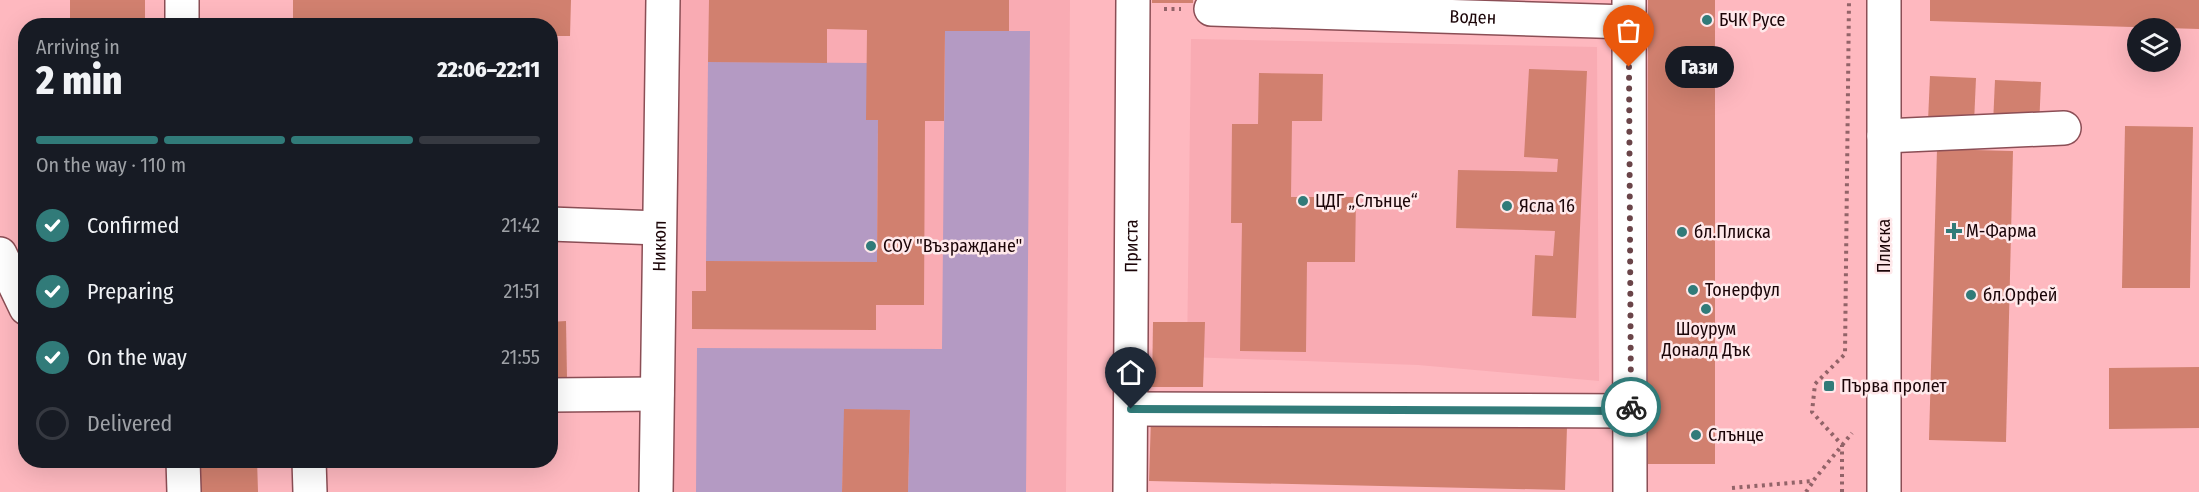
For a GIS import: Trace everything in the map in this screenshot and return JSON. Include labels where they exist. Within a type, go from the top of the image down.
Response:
[{"type":"street","points":[[182,0],[182,18]]},
{"type":"street","name":"Никюп","points":[[656,492],[663,0]]},
{"type":"street","name":"Плиска","points":[[1884,0],[1884,492]]},
{"type":"street","name":"Приста","points":[[1130,492],[1133,5]]},
{"type":"street","name":"Воден","points":[[1210,9],[1274,6],[1629,11]]},
{"type":"street","points":[[1629,11],[1630,492]]},
{"type":"street","points":[[1884,136],[2064,128]]},
{"type":"street","points":[[558,224],[659,228]]},
{"type":"street","points":[[0,254],[18,291]]},
{"type":"street","points":[[558,394],[657,394]]},
{"type":"street","points":[[1131,409],[1631,411]]},
{"type":"street","points":[[183,468],[184,492]]},
{"type":"street","points":[[309,468],[310,492]]},
{"type":"path","points":[[1842,492],[1842,445],[1812,412],[1815,384],[1845,354],[1849,0]]},
{"type":"path","points":[[1133,5],[1210,9]]},
{"type":"path","points":[[1806,492],[1884,393]]},
{"type":"path","points":[[1732,488],[1813,481]]},
{"type":"shaded area","name":"СОУ \"Възраждане\"","points":[[676,0],[1070,0],[1066,492],[672,492]]},
{"type":"shaded area","points":[[945,31],[1030,31],[1026,492],[908,492],[910,411],[845,409],[842,492],[696,492],[697,348],[942,349]]},
{"type":"shaded area","points":[[1191,39],[1597,47],[1599,381],[1418,365],[1187,357]]},
{"type":"shaded area","points":[[708,62],[867,63],[878,120],[877,262],[706,261]]},
{"type":"building","points":[[70,0],[145,0],[145,18],[70,18]]},
{"type":"building","points":[[293,0],[571,0],[570,36],[558,36],[558,18],[293,18]]},
{"type":"building","name":"СОУ \"Възраждане\"","points":[[709,0],[1009,0],[1009,31],[945,31],[944,121],[925,121],[924,305],[876,305],[876,330],[692,329],[692,291],[706,291],[706,261],[877,262],[878,120],[866,120],[867,30],[827,29],[827,63],[708,62]]},
{"type":"building","points":[[1152,0],[1193,0],[1193,3],[1152,3]]},
{"type":"building","name":"бл.Плиска","points":[[1648,0],[1715,0],[1715,464],[1648,464]]},
{"type":"building","points":[[1930,0],[2199,0],[2199,29],[2181,28],[2181,18],[2127,18],[2127,27],[1930,21]]},
{"type":"building","points":[[1529,69],[1587,71],[1576,318],[1532,316],[1535,255],[1553,256],[1555,231],[1456,228],[1458,170],[1557,172],[1558,159],[1524,157]]},
{"type":"building","points":[[1259,73],[1323,74],[1322,121],[1292,121],[1291,197],[1356,197],[1355,262],[1307,262],[1306,352],[1240,351],[1242,223],[1231,223],[1232,124],[1258,124]]},
{"type":"building","points":[[1930,76],[1976,78],[1974,123],[1928,121]]},
{"type":"building","points":[[1995,80],[2041,82],[2039,127],[1993,124]]},
{"type":"building","points":[[2125,126],[2193,127],[2190,288],[2122,288]]},
{"type":"building","name":"бл.Орфей","points":[[1937,149],[2013,151],[2006,442],[1929,440]]},
{"type":"building","points":[[566,321],[567,379],[558,380],[558,322]]},
{"type":"building","points":[[1153,322],[1205,322],[1203,387],[1152,387]]},
{"type":"building","points":[[2199,367],[2199,428],[2109,429],[2109,368]]},
{"type":"building","points":[[844,409],[910,410],[908,492],[842,492]]},
{"type":"building","points":[[1151,417],[1567,427],[1565,490],[1149,481]]},
{"type":"building","points":[[196,468],[257,468],[258,492],[197,492]]},
{"type":"way so far","points":[[1629,67],[1631,407]]},
{"type":"place","name":"БЧК Русе","points":[[1707,20]]},
{"type":"place","name":"Гази","points":[[1629,67]]},
{"type":"place","name":"ЦДГ „Слънце“","points":[[1303,201]]},
{"type":"place","name":"Ясла 16","points":[[1507,206]]},
{"type":"place","name":"М-Фарма","points":[[1954,231]]},
{"type":"place","name":"бл.Плиска","points":[[1682,232]]},
{"type":"place","name":"СОУ \"Възраждане\"","points":[[871,246]]},
{"type":"place","name":"Тонерфул","points":[[1693,290]]},
{"type":"place","name":"бл.Орфей","points":[[1971,295]]},
{"type":"place","name":"Шоурум Доналд Дък","points":[[1706,309]]},
{"type":"place","name":"Първа пролет","points":[[1829,386]]},
{"type":"place","name":"Слънце","points":[[1696,435]]},
{"type":"route","points":[[1131,409],[1631,411],[1631,407]]}]
